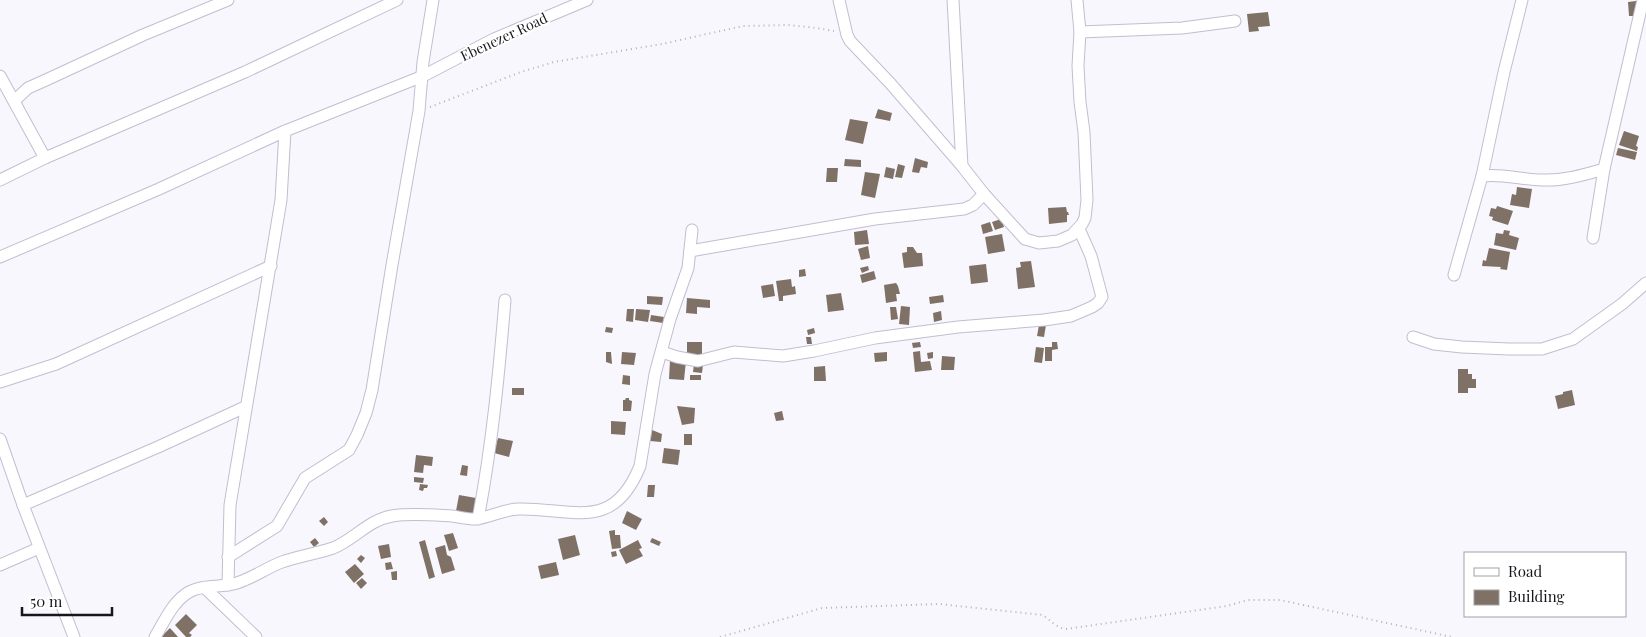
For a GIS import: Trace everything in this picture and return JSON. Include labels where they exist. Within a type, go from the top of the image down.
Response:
[{"type":"street","points":[[14,101],[28,88],[144,35],[228,0]]},
{"type":"street","points":[[0,180],[45,158],[245,72],[397,0]]},
{"type":"street","points":[[228,557],[277,526],[305,478],[348,450],[358,435],[372,390],[419,111],[423,62],[433,0]]},
{"type":"street","name":"Ebenezer Road","points":[[0,257],[159,189],[285,131],[423,76],[494,39],[587,0]]},
{"type":"street","points":[[840,0],[847,34],[857,48],[890,83],[984,194],[1028,241],[1039,243],[1058,241],[1072,235],[1079,229],[1085,218],[1087,200],[1084,132],[1078,66],[1080,32],[1077,0]]},
{"type":"street","points":[[953,0],[962,166]]},
{"type":"street","points":[[1454,275],[1482,176],[1504,72],[1522,0]]},
{"type":"street","points":[[1593,238],[1604,169],[1643,0]]},
{"type":"street","points":[[1080,32],[1182,28],[1235,21]]},
{"type":"street","points":[[0,76],[45,158]]},
{"type":"street","points":[[228,585],[230,505],[281,200],[285,131]]},
{"type":"street","points":[[1482,176],[1492,174],[1541,180],[1565,180],[1604,169]]},
{"type":"street","points":[[690,251],[875,220],[964,210],[984,194]]},
{"type":"street","points":[[662,352],[677,357],[698,360],[734,352],[783,356],[874,338],[1071,316],[1092,307],[1102,297],[1090,256],[1079,229]]},
{"type":"street","points":[[155,637],[177,602],[190,591],[228,585],[251,578],[282,562],[336,547],[382,518],[410,515],[478,519],[507,509],[518,508],[571,514],[607,508],[615,503],[627,490],[640,466],[654,381],[670,318],[688,268],[692,230]]},
{"type":"street","points":[[0,382],[65,360],[271,266]]},
{"type":"street","points":[[1413,337],[1434,344],[1462,347],[1542,349],[1573,339],[1622,304],[1646,283]]},
{"type":"street","points":[[478,519],[492,436],[505,300]]},
{"type":"street","points":[[22,505],[245,408]]},
{"type":"street","points":[[0,439],[22,505],[74,637]]},
{"type":"street","points":[[0,565],[39,548]]},
{"type":"street","points":[[205,588],[256,637]]},
{"type":"path","points":[[419,111],[521,72],[554,62],[662,44],[743,26],[788,25],[847,34]]},
{"type":"path","points":[[720,637],[822,608],[939,604],[1043,616],[1061,629],[1066,629],[1227,606],[1248,600],[1280,600],[1452,637]]},
{"type":"building","points":[[1636,1],[1638,16],[1629,16],[1628,2]]},
{"type":"building","points":[[1268,12],[1270,26],[1258,27],[1259,31],[1249,32],[1247,14]]},
{"type":"building","points":[[878,109],[892,113],[890,121],[875,118]]},
{"type":"building","points":[[850,119],[868,122],[863,144],[845,140]]},
{"type":"building","points":[[1624,131],[1639,136],[1636,146],[1638,147],[1637,151],[1619,145]]},
{"type":"building","points":[[1618,148],[1637,152],[1635,160],[1616,155]]},
{"type":"building","points":[[915,158],[928,162],[927,168],[921,167],[919,173],[912,172]]},
{"type":"building","points":[[845,159],[861,160],[861,167],[844,166]]},
{"type":"building","points":[[898,164],[905,166],[902,178],[895,177]]},
{"type":"building","points":[[886,167],[895,169],[893,179],[884,177]]},
{"type":"building","points":[[827,168],[838,168],[837,182],[826,182]]},
{"type":"building","points":[[865,172],[880,174],[875,198],[861,195]]},
{"type":"building","points":[[1517,187],[1532,189],[1529,208],[1510,205],[1512,194],[1516,195]]},
{"type":"building","points":[[1497,206],[1513,211],[1508,225],[1492,220],[1493,217],[1489,216],[1491,208],[1496,209]]},
{"type":"building","points":[[1066,207],[1069,215],[1067,215],[1067,222],[1049,224],[1048,208]]},
{"type":"building","points":[[1001,219],[1004,227],[995,230],[992,222]]},
{"type":"building","points":[[990,222],[993,231],[983,234],[981,225]]},
{"type":"building","points":[[867,230],[869,244],[855,245],[854,232]]},
{"type":"building","points":[[1504,230],[1510,231],[1509,235],[1519,238],[1516,250],[1494,245],[1496,233],[1503,234]]},
{"type":"building","points":[[1002,234],[1005,251],[988,254],[985,237]]},
{"type":"building","points":[[868,246],[870,258],[861,260],[858,249]]},
{"type":"building","points":[[907,247],[913,247],[917,253],[922,253],[923,266],[904,268],[902,253],[907,252]]},
{"type":"building","points":[[1489,248],[1510,252],[1507,270],[1500,269],[1501,267],[1482,266],[1483,260],[1486,261]]},
{"type":"building","points":[[1031,261],[1035,287],[1018,289],[1016,268],[1021,267],[1020,262]]},
{"type":"building","points":[[986,264],[988,282],[971,284],[969,266]]},
{"type":"building","points":[[868,266],[869,270],[862,273],[860,268]]},
{"type":"building","points":[[805,269],[806,276],[799,277],[799,270]]},
{"type":"building","points":[[874,271],[876,279],[862,283],[860,275]]},
{"type":"building","points":[[791,279],[792,287],[795,286],[796,294],[783,296],[783,301],[779,301],[776,281]]},
{"type":"building","points":[[896,283],[900,294],[896,294],[897,301],[886,303],[884,285]]},
{"type":"building","points":[[773,284],[775,296],[763,298],[761,286]]},
{"type":"building","points":[[841,293],[844,310],[828,312],[826,295]]},
{"type":"building","points":[[943,295],[944,302],[930,304],[929,297]]},
{"type":"building","points":[[647,296],[663,297],[662,305],[647,304]]},
{"type":"building","points":[[687,298],[710,300],[710,308],[697,307],[697,314],[686,313]]},
{"type":"building","points":[[901,306],[910,307],[909,325],[899,324]]},
{"type":"building","points":[[890,307],[896,307],[898,319],[891,320]]},
{"type":"building","points":[[627,309],[634,309],[633,322],[626,321]]},
{"type":"building","points":[[636,309],[650,310],[648,322],[635,320]]},
{"type":"building","points":[[941,311],[942,320],[934,322],[933,313]]},
{"type":"building","points":[[651,315],[664,317],[663,323],[650,321]]},
{"type":"building","points":[[1039,325],[1046,325],[1044,337],[1037,336]]},
{"type":"building","points":[[606,327],[613,328],[612,333],[605,332]]},
{"type":"building","points":[[814,328],[815,333],[808,335],[807,330]]},
{"type":"building","points":[[806,337],[811,337],[812,344],[807,344]]},
{"type":"building","points":[[687,342],[702,342],[702,356],[687,356]]},
{"type":"building","points":[[920,342],[921,347],[913,348],[912,343]]},
{"type":"building","points":[[1052,342],[1057,342],[1058,349],[1052,350],[1052,361],[1045,361],[1045,347],[1052,347]]},
{"type":"building","points":[[1036,347],[1044,348],[1042,363],[1034,362]]},
{"type":"building","points":[[920,351],[921,362],[930,361],[932,370],[915,372],[913,352]]},
{"type":"building","points":[[606,352],[611,352],[612,364],[606,362]]},
{"type":"building","points":[[622,352],[636,353],[634,365],[621,364]]},
{"type":"building","points":[[887,352],[887,361],[875,362],[874,353]]},
{"type":"building","points":[[933,352],[933,358],[928,359],[927,353]]},
{"type":"building","points":[[942,356],[955,357],[954,370],[941,370]]},
{"type":"building","points":[[670,360],[686,361],[684,380],[669,379]]},
{"type":"building","points":[[694,364],[703,365],[702,373],[693,372]]},
{"type":"building","points":[[825,366],[826,381],[814,381],[814,367]]},
{"type":"building","points":[[1458,369],[1468,369],[1468,374],[1472,374],[1472,379],[1476,379],[1476,388],[1468,388],[1468,393],[1458,393]]},
{"type":"building","points":[[623,375],[630,376],[630,385],[622,384]]},
{"type":"building","points":[[690,375],[701,375],[701,380],[690,380]]},
{"type":"building","points":[[512,388],[524,388],[524,395],[512,395]]},
{"type":"building","points":[[1572,390],[1575,405],[1558,409],[1555,396]]},
{"type":"building","points":[[626,398],[632,401],[631,411],[623,411],[623,400]]},
{"type":"building","points":[[677,406],[695,408],[694,423],[682,425]]},
{"type":"building","points":[[782,411],[784,420],[776,421],[774,413]]},
{"type":"building","points":[[611,421],[626,422],[625,435],[611,434]]},
{"type":"building","points":[[652,430],[662,434],[661,442],[650,441]]},
{"type":"building","points":[[684,434],[692,434],[692,445],[684,445]]},
{"type":"building","points":[[498,438],[513,441],[509,457],[494,453]]},
{"type":"building","points":[[664,448],[680,450],[678,465],[662,463]]},
{"type":"building","points":[[416,455],[433,457],[432,466],[424,465],[423,473],[414,472]]},
{"type":"building","points":[[462,465],[468,466],[467,476],[460,475]]},
{"type":"building","points":[[414,477],[424,478],[423,483],[414,482]]},
{"type":"building","points":[[420,484],[428,485],[427,488],[424,488],[423,491],[419,490]]},
{"type":"building","points":[[648,485],[655,485],[654,497],[647,497]]},
{"type":"building","points":[[459,495],[476,498],[473,514],[456,511]]},
{"type":"building","points":[[627,511],[642,519],[636,530],[622,523]]},
{"type":"building","points":[[324,517],[328,522],[324,526],[319,521]]},
{"type":"building","points":[[615,530],[615,535],[620,535],[621,548],[612,549],[609,531]]},
{"type":"building","points":[[453,533],[458,548],[449,551],[444,535]]},
{"type":"building","points":[[575,535],[580,555],[563,560],[558,539]]},
{"type":"building","points":[[315,538],[319,543],[314,547],[310,542]]},
{"type":"building","points":[[652,538],[661,542],[659,546],[650,542]]},
{"type":"building","points":[[425,540],[435,577],[429,579],[419,542]]},
{"type":"building","points":[[638,540],[642,548],[639,549],[643,556],[626,564],[619,550]]},
{"type":"building","points":[[389,544],[391,557],[381,559],[378,546]]},
{"type":"building","points":[[445,545],[447,555],[451,557],[455,570],[442,574],[435,548]]},
{"type":"building","points":[[616,551],[617,556],[612,557],[611,552]]},
{"type":"building","points":[[361,555],[365,558],[361,563],[357,559]]},
{"type":"building","points":[[391,562],[393,569],[386,570],[385,563]]},
{"type":"building","points":[[556,562],[559,575],[541,579],[538,566]]},
{"type":"building","points":[[355,564],[364,574],[354,583],[345,572]]},
{"type":"building","points":[[397,571],[397,580],[392,580],[391,572]]},
{"type":"building","points":[[362,578],[367,583],[361,589],[356,583]]},
{"type":"building","points":[[186,614],[197,625],[189,633],[192,635],[190,637],[186,637],[175,625]]},
{"type":"building","points":[[170,628],[178,637],[161,637]]}]
